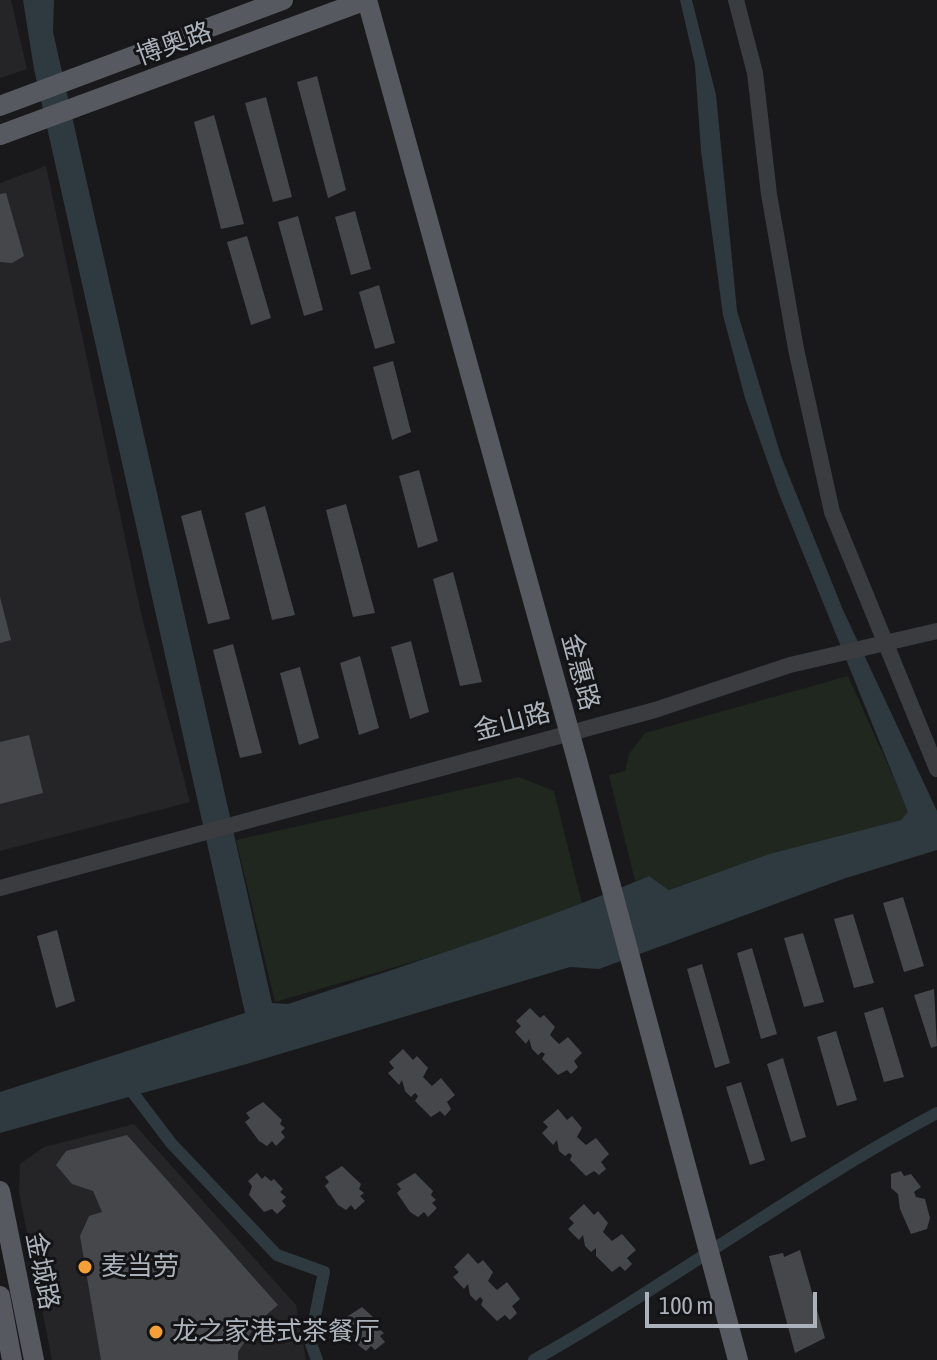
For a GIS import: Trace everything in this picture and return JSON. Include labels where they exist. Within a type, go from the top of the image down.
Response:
[{"type":"main road","name":"博奥路","points":[[0,106],[283,0]]},
{"type":"main road","name":"博奥路","points":[[0,135],[366,0]]},
{"type":"main road","name":"金惠路","points":[[366,0],[569,732],[738,1360]]},
{"type":"main road","name":"金城路","points":[[0,1191],[34,1360]]},
{"type":"main road","name":"金城路","points":[[2,1306],[12,1360]]},
{"type":"main road","points":[[2,1306],[26,1360]]},
{"type":"street","points":[[736,0],[755,73],[769,194],[796,349],[832,512],[880,643],[937,769]]},
{"type":"street","name":"金山路","points":[[0,888],[239,820],[655,710],[790,665],[937,631]]},
{"type":"shaded area","points":[[0,0],[11,0],[27,69],[0,78]]},
{"type":"shaded area","points":[[23,0],[54,0],[53,32],[272,1003],[288,1004],[424,959],[515,928],[649,876],[669,890],[769,854],[901,820],[908,812],[779,494],[745,398],[723,315],[701,151],[695,65],[680,0],[692,0],[716,95],[737,311],[781,456],[843,610],[937,811],[937,850],[843,879],[599,969],[570,967],[250,1063],[0,1133],[0,1092],[245,1013],[34,69]]},
{"type":"shaded area","points":[[46,166],[141,613],[190,802],[0,851],[0,183]]},
{"type":"shaded area","points":[[848,676],[909,812],[901,820],[769,854],[669,890],[649,876],[635,881],[609,775],[625,771],[629,754],[645,733]]},
{"type":"shaded area","points":[[519,777],[554,791],[582,904],[461,948],[275,1002],[236,840]]},
{"type":"shaded area","points":[[134,1124],[296,1305],[306,1360],[52,1360],[19,1192],[20,1164],[44,1147]]},
{"type":"building","points":[[317,76],[346,190],[328,198],[297,82]]},
{"type":"building","points":[[266,97],[292,197],[273,202],[245,103]]},
{"type":"building","points":[[214,115],[244,224],[221,229],[194,122]]},
{"type":"building","points":[[6,193],[24,256],[12,263],[0,262],[0,194]]},
{"type":"building","points":[[355,211],[371,269],[351,275],[335,217]]},
{"type":"building","points":[[298,216],[323,310],[304,316],[278,222]]},
{"type":"building","points":[[247,236],[271,318],[251,325],[227,242]]},
{"type":"building","points":[[379,285],[395,343],[375,349],[359,292]]},
{"type":"building","points":[[393,361],[411,432],[392,440],[373,367]]},
{"type":"building","points":[[419,470],[438,541],[418,548],[399,476]]},
{"type":"building","points":[[346,504],[375,613],[353,617],[326,510]]},
{"type":"building","points":[[265,506],[295,615],[272,620],[245,513]]},
{"type":"building","points":[[201,510],[230,619],[208,624],[181,516]]},
{"type":"building","points":[[453,572],[482,682],[460,686],[433,579]]},
{"type":"building","points":[[0,597],[11,640],[0,643]]},
{"type":"building","points":[[411,641],[429,712],[410,719],[391,647]]},
{"type":"building","points":[[233,644],[262,753],[240,758],[213,650]]},
{"type":"building","points":[[360,656],[379,728],[359,735],[340,663]]},
{"type":"building","points":[[300,667],[319,738],[299,745],[280,673]]},
{"type":"building","points":[[29,735],[43,793],[0,804],[0,742]]},
{"type":"building","points":[[903,897],[924,966],[904,972],[883,903]]},
{"type":"building","points":[[853,914],[874,983],[854,988],[834,919]]},
{"type":"building","points":[[57,930],[75,1001],[56,1008],[37,936]]},
{"type":"building","points":[[803,933],[824,1002],[804,1007],[784,938]]},
{"type":"building","points":[[752,948],[777,1034],[761,1039],[737,953]]},
{"type":"building","points":[[702,964],[730,1063],[715,1068],[687,969]]},
{"type":"building","points":[[934,989],[937,1046],[931,1048],[914,995]]},
{"type":"building","points":[[883,1007],[904,1077],[884,1082],[864,1013]]},
{"type":"building","points":[[530,1008],[540,1018],[544,1015],[555,1027],[550,1035],[559,1044],[568,1037],[582,1053],[574,1061],[578,1067],[571,1074],[567,1070],[558,1075],[542,1059],[545,1054],[542,1052],[538,1055],[529,1039],[526,1044],[515,1032],[521,1026],[516,1021]]},
{"type":"building","points":[[836,1031],[857,1100],[837,1106],[817,1037]]},
{"type":"building","points":[[403,1049],[413,1060],[417,1056],[428,1068],[423,1077],[432,1086],[441,1078],[455,1095],[447,1102],[451,1109],[445,1116],[440,1111],[431,1117],[415,1101],[418,1096],[415,1093],[411,1097],[405,1091],[402,1080],[399,1085],[388,1073],[394,1068],[389,1062]]},
{"type":"building","points":[[783,1058],[806,1137],[791,1142],[767,1064]]},
{"type":"building","points":[[741,1082],[765,1160],[750,1165],[726,1087]]},
{"type":"building","points":[[263,1102],[282,1120],[280,1124],[285,1128],[281,1132],[285,1137],[276,1146],[272,1141],[267,1146],[259,1141],[245,1122],[250,1118],[246,1113]]},
{"type":"building","points":[[558,1109],[567,1120],[572,1116],[582,1128],[577,1137],[586,1145],[596,1138],[609,1154],[601,1162],[606,1169],[599,1175],[594,1171],[586,1176],[570,1160],[572,1155],[569,1153],[565,1156],[559,1151],[557,1140],[553,1145],[542,1133],[548,1127],[543,1122]]},
{"type":"building","points":[[127,1135],[278,1305],[257,1323],[238,1352],[238,1360],[101,1360],[80,1236],[89,1216],[102,1212],[93,1191],[72,1184],[56,1165],[66,1151]]},
{"type":"building","points":[[342,1166],[361,1184],[359,1189],[364,1193],[360,1196],[365,1201],[355,1210],[351,1205],[346,1210],[338,1205],[325,1186],[329,1182],[325,1177]]},
{"type":"building","points":[[901,1171],[904,1176],[911,1174],[921,1187],[914,1192],[916,1197],[925,1199],[930,1218],[927,1229],[911,1234],[900,1209],[898,1194],[891,1188],[891,1174]]},
{"type":"building","points":[[257,1173],[262,1179],[265,1176],[271,1181],[274,1179],[283,1189],[280,1192],[286,1197],[282,1201],[286,1206],[277,1214],[272,1209],[264,1212],[249,1195],[252,1186],[248,1181]]},
{"type":"building","points":[[415,1173],[433,1191],[431,1195],[436,1200],[432,1203],[437,1208],[428,1217],[424,1212],[418,1217],[410,1212],[397,1193],[401,1189],[397,1184]]},
{"type":"building","points":[[584,1204],[594,1215],[598,1211],[608,1223],[603,1232],[612,1241],[622,1234],[636,1250],[627,1258],[632,1264],[625,1271],[620,1266],[612,1272],[596,1256],[596,1248],[591,1252],[585,1246],[583,1235],[579,1240],[568,1229],[574,1223],[569,1218]]},
{"type":"building","points":[[800,1250],[825,1338],[795,1353],[769,1256],[783,1253],[784,1257]]},
{"type":"building","points":[[468,1253],[478,1264],[483,1260],[493,1272],[488,1281],[497,1290],[507,1282],[520,1299],[512,1306],[517,1313],[510,1320],[505,1315],[497,1321],[481,1305],[483,1300],[480,1297],[476,1301],[470,1295],[468,1284],[464,1289],[453,1277],[459,1272],[454,1267]]},
{"type":"building","points":[[362,1307],[381,1324],[379,1329],[384,1333],[380,1336],[385,1342],[375,1350],[371,1346],[366,1351],[358,1345],[345,1326],[349,1322],[345,1318]]},
{"type":"waterway","points":[[124,1081],[171,1143],[277,1255],[324,1272],[310,1341],[317,1360]]},
{"type":"waterway","points":[[534,1360],[835,1172],[937,1113]]},
{"type":"place","name":"麦当劳","points":[[85,1267]]},
{"type":"place","name":"龙之家港式茶餐厅","points":[[156,1332]]}]
